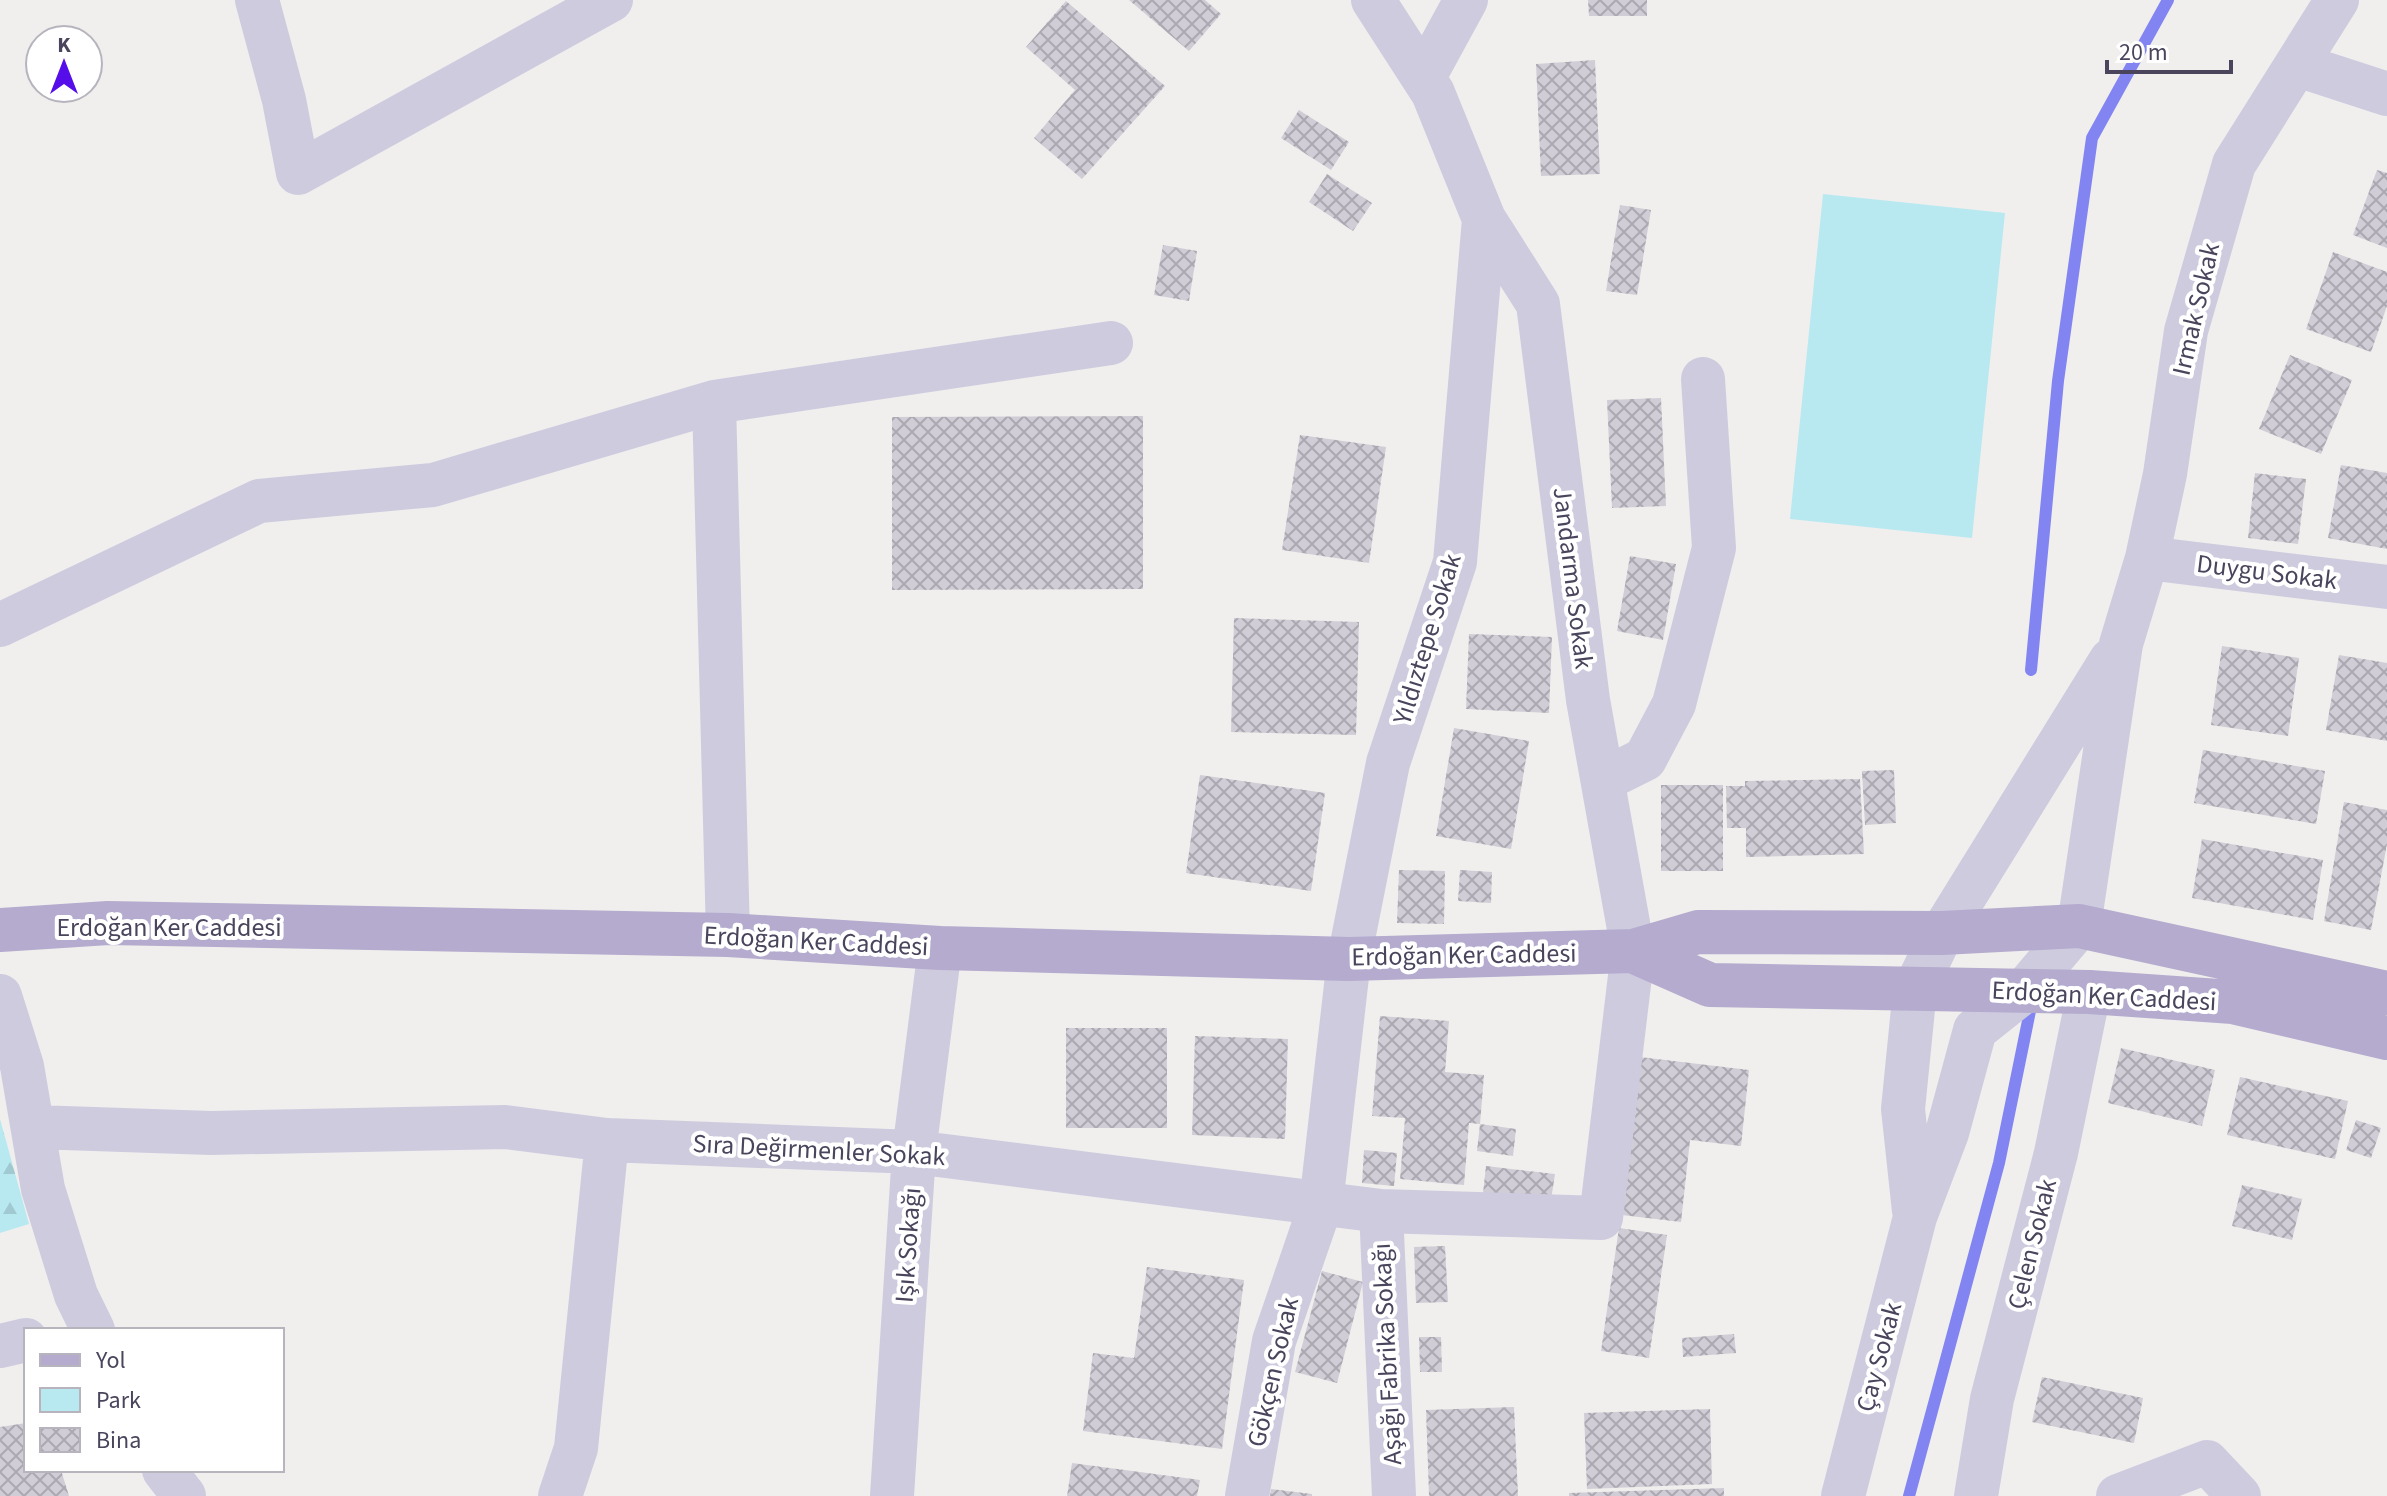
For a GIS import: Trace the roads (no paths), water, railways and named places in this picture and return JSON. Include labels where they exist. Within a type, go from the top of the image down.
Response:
[{"type":"main road","name":"Erdoğan Ker Caddesi","points":[[0,930],[108,923],[728,935],[940,948],[1349,959],[1633,951],[1698,932],[1942,933],[2079,926],[2387,993]]},
{"type":"main road","name":"Erdoğan Ker Caddesi","points":[[1633,951],[1710,985],[2089,992],[2233,1002],[2387,1038]]},
{"type":"street","points":[[257,0],[284,100],[298,173],[611,0]]},
{"type":"street","name":"Yıldıztepe Sokak","points":[[1321,1204],[1349,959],[1388,763],[1455,562],[1484,219],[1424,77],[1373,0]]},
{"type":"street","points":[[1424,77],[1466,0]]},
{"type":"street","name":"Irmak Sokak","points":[[2121,644],[2147,558],[2165,474],[2186,331],[2234,164],[2337,0]]},
{"type":"street","points":[[2298,65],[2387,94]]},
{"type":"street","name":"Jandarma Sokak","points":[[1484,219],[1538,304],[1588,700],[1633,951],[1601,1218]]},
{"type":"street","points":[[0,625],[259,501],[433,485],[714,402],[1111,343]]},
{"type":"street","points":[[1603,780],[1645,759],[1674,704],[1714,548],[1703,379]]},
{"type":"street","points":[[714,402],[728,935]]},
{"type":"street","name":"Duygu Sokak","points":[[2147,558],[2387,587]]},
{"type":"street","points":[[1915,1217],[1947,1133],[1975,1030],[2024,991],[2079,926],[2121,644]]},
{"type":"street","points":[[1915,1217],[1903,1109],[1915,989],[1942,933],[2121,644]]},
{"type":"street","name":"Işık Sokağı","points":[[892,1496],[914,1152],[940,948]]},
{"type":"street","name":"Çelen Sokak","points":[[1976,1496],[1992,1399],[2056,1153],[2089,992]]},
{"type":"street","points":[[0,996],[22,1066],[35,1127],[43,1189],[83,1328]]},
{"type":"street","name":"Sıra Değirmenler Sokak","points":[[35,1127],[211,1133],[505,1127],[607,1140],[914,1152],[1381,1211],[1601,1218]]},
{"type":"street","points":[[560,1496],[576,1448],[607,1140]]},
{"type":"street","name":"Gökçen Sokak","points":[[1247,1496],[1274,1341],[1321,1204]]},
{"type":"street","name":"Aşağı Fabrika Sokağı","points":[[1381,1211],[1394,1496]]},
{"type":"street","name":"Çay Sokak","points":[[1843,1496],[1915,1217]]},
{"type":"street","points":[[0,1346],[24,1340]]},
{"type":"street","points":[[2118,1496],[2207,1462],[2239,1496]]},
{"type":"street","points":[[166,1472],[184,1496]]},
{"type":"waterway","points":[[2031,670],[2058,381],[2092,138],[2168,0]]},
{"type":"waterway","points":[[1909,1496],[1999,1163],[2030,1011]]}]
